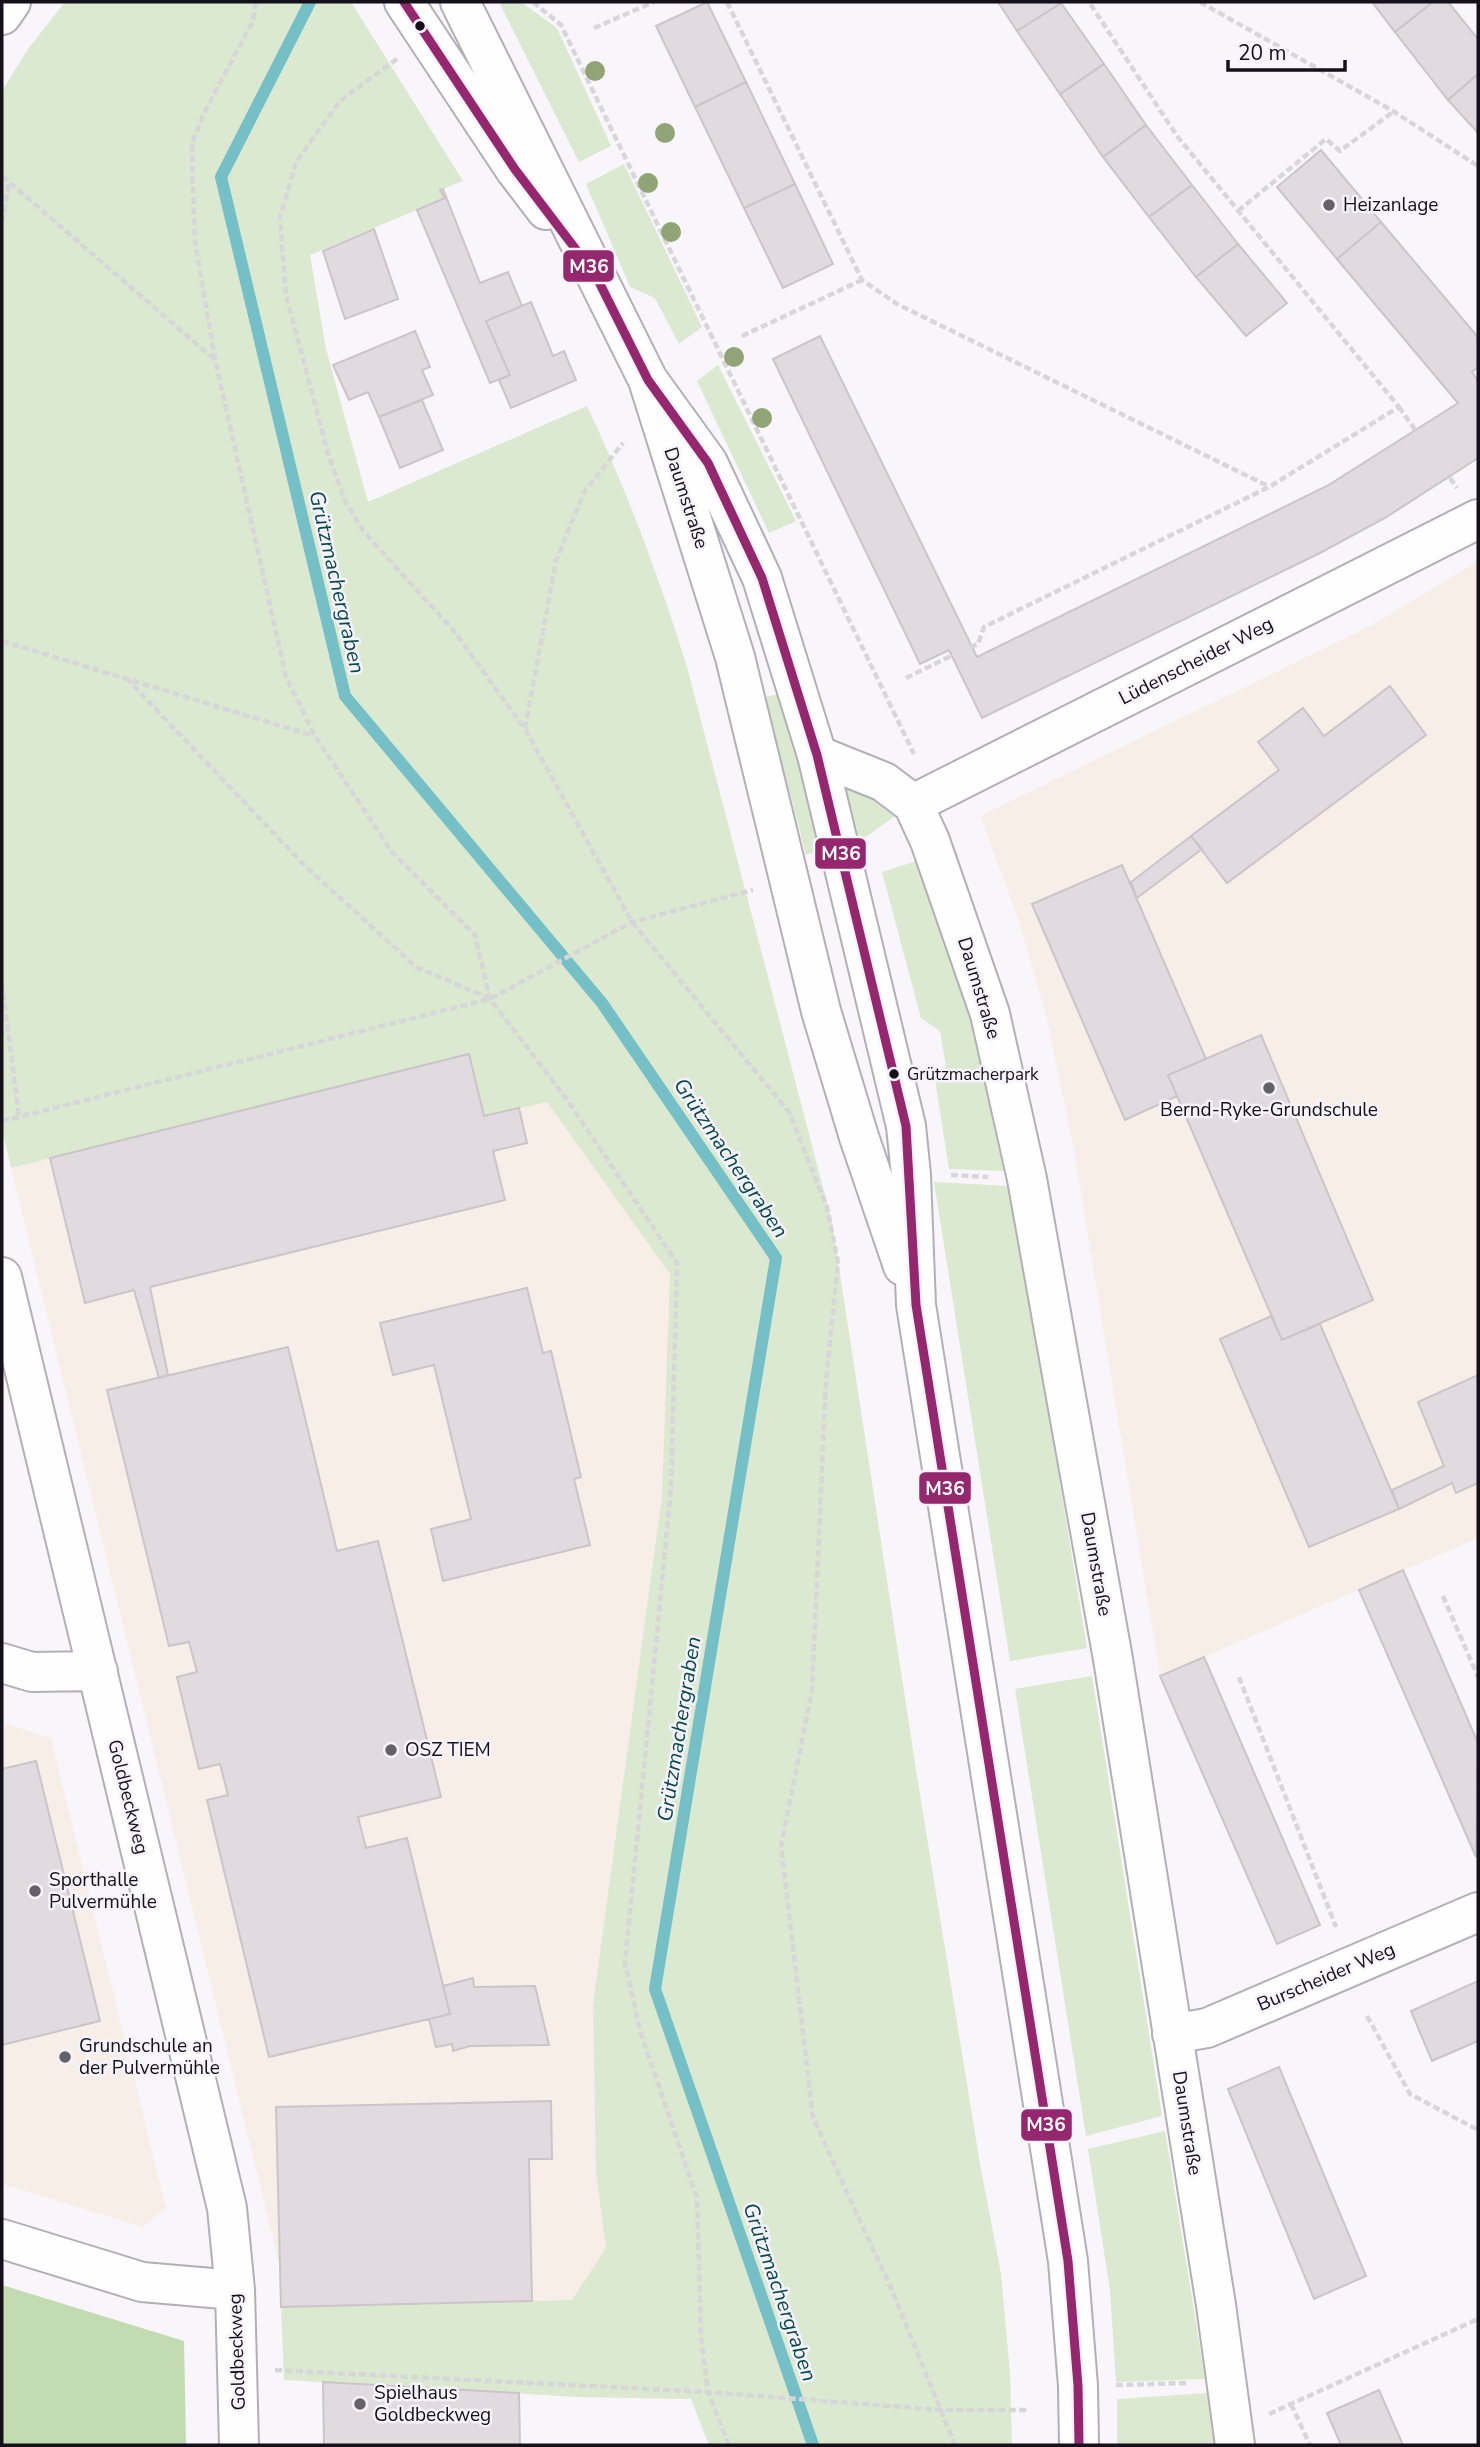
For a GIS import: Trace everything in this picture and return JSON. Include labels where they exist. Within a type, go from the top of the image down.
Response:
[{"type":"street","points":[[2,15],[11,2]]},
{"type":"street","name":"Daumstraße","points":[[404,2],[513,168],[596,276]]},
{"type":"street","name":"Daumstraße","points":[[460,2],[648,380],[735,657],[825,1023],[859,1137],[916,1305]]},
{"type":"street","name":"Daumstraße","points":[[648,380],[708,463],[762,578],[817,755],[906,1126],[911,1175],[916,1305],[1068,2261],[1078,2386],[1079,2445]]},
{"type":"street","name":"Lüdenscheider Weg","points":[[913,804],[1478,519]]},
{"type":"street","name":"Daumstraße","points":[[817,755],[884,782],[913,804],[930,841],[990,1014],[1027,1179],[1114,1658],[1235,2437]]},
{"type":"street","name":"Goldbeckweg","points":[[2,1277],[222,2188],[232,2241],[239,2369],[239,2445]]},
{"type":"street","points":[[2,1663],[32,1672],[98,1671]]},
{"type":"street","name":"Burscheider Weg","points":[[1172,2035],[1207,2028],[1478,1912]]},
{"type":"street","points":[[2,2239],[142,2282],[235,2290]]},
{"type":"path","points":[[256,2],[253,21],[204,113],[192,144],[195,242],[215,359],[286,677],[315,736],[391,852],[475,935],[490,999],[568,1101],[677,1263],[671,1489],[625,1963],[641,2035],[697,2198],[701,2337],[708,2392],[729,2445]]},
{"type":"path","points":[[533,2],[561,25],[923,772],[913,804]]},
{"type":"path","points":[[594,28],[654,2]]},
{"type":"path","points":[[727,2],[862,280],[897,304],[1269,487]]},
{"type":"path","points":[[1089,2],[1177,136],[1416,430]]},
{"type":"path","points":[[1200,2],[1393,111],[1478,166]]},
{"type":"path","points":[[401,55],[340,101],[296,162],[280,218],[286,295],[329,457],[345,500],[365,532],[454,631],[525,729],[632,922],[789,1112],[827,1207],[838,1263],[827,1381],[812,1690],[781,1846],[813,2118],[891,2288],[955,2445]]},
{"type":"path","points":[[1238,211],[1326,139],[1340,151],[1393,111]]},
{"type":"path","points":[[2,176],[215,359]]},
{"type":"path","points":[[2,222],[9,182]]},
{"type":"path","points":[[742,336],[862,280]]},
{"type":"path","points":[[970,647],[978,644],[984,627],[1269,487],[1399,407]]},
{"type":"path","points":[[525,729],[556,561],[584,492],[623,443]]},
{"type":"path","points":[[2,641],[315,736]]},
{"type":"path","points":[[906,678],[953,656]]},
{"type":"path","points":[[126,678],[305,866],[416,967],[490,999]]},
{"type":"path","points":[[2,1121],[490,999],[632,922],[761,888]]},
{"type":"path","points":[[2,983],[19,1116]]},
{"type":"path","points":[[944,1175],[1027,1179]]},
{"type":"path","points":[[1443,1596],[1478,1677]]},
{"type":"path","points":[[1239,1677],[1336,1927]]},
{"type":"path","points":[[1367,2015],[1410,2094],[1478,2130]]},
{"type":"path","points":[[1235,2437],[1291,2404],[1478,2319]]},
{"type":"path","points":[[239,2369],[708,2392],[942,2410],[1028,2410]]},
{"type":"path","points":[[1078,2386],[1227,2382]]},
{"type":"path","points":[[1291,2404],[1310,2445]]},
{"type":"shaded area","name":"Bernd-Ryke-Grundschule","points":[[1478,561],[1478,1538],[1160,1676],[1075,1156],[1047,1019],[1018,918],[980,816],[1372,625]]},
{"type":"shaded area","name":"OSZ TIEM","points":[[469,1054],[484,1116],[547,1102],[670,1274],[662,1496],[593,2004],[596,2173],[606,2248],[573,2300],[281,2307],[279,2263],[11,1168]]},
{"type":"shaded area","name":"Grundschule an der Pulvermühle","points":[[2,1723],[51,1738],[166,2208],[143,2227],[2,2184]]},
{"type":"green space","points":[[65,2],[351,2],[463,181],[440,190],[445,198],[310,255],[326,349],[368,502],[587,406],[642,535],[687,667],[832,1222],[917,1776],[980,2164],[1001,2274],[1010,2373],[1012,2445],[709,2445],[691,2399],[578,2397],[284,2380],[281,2307],[572,2300],[606,2248],[596,2173],[593,2004],[662,1496],[670,1274],[547,1102],[484,1116],[469,1054],[11,1168],[2,1129],[2,91],[28,49]]},
{"type":"green space","points":[[521,2],[557,28],[611,146],[579,162],[500,4]]},
{"type":"green space","points":[[624,164],[702,327],[679,344],[655,298],[630,287],[586,184]]},
{"type":"green space","points":[[718,365],[796,521],[769,533],[697,381]]},
{"type":"green space","points":[[779,694],[822,850],[806,855],[765,697]]},
{"type":"green space","points":[[842,773],[905,814],[895,816],[859,842]]},
{"type":"green space","points":[[923,859],[967,979],[1009,1171],[949,1169],[934,1073],[946,1067],[940,1031],[921,1018],[882,872]]},
{"type":"green space","points":[[934,1182],[1011,1186],[1087,1648],[1010,1661]]},
{"type":"green space","points":[[1092,1676],[1162,2116],[1086,2136],[1015,1689]]},
{"type":"green space","points":[[1165,2131],[1205,2379],[1116,2382],[1110,2290],[1088,2149]]},
{"type":"green space","points":[[2,2285],[184,2341],[186,2445],[2,2445]]},
{"type":"green space","points":[[1208,2393],[1214,2445],[1117,2445],[1117,2399]]},
{"type":"building","points":[[707,2],[746,82],[695,107],[656,26]]},
{"type":"building","points":[[998,2],[1060,2],[1061,3],[1017,31]]},
{"type":"building","points":[[1372,2],[1433,2],[1395,32]]},
{"type":"building","points":[[1433,2],[1448,2],[1478,39],[1478,74],[1448,100],[1395,32]]},
{"type":"building","points":[[1061,3],[1104,64],[1060,94],[1017,31]]},
{"type":"building","points":[[1104,64],[1146,125],[1103,157],[1060,94]]},
{"type":"building","points":[[1478,74],[1478,133],[1448,100]]},
{"type":"building","points":[[746,82],[795,184],[744,208],[695,107]]},
{"type":"building","points":[[1146,125],[1192,185],[1149,217],[1103,157]]},
{"type":"building","name":"Heizanlage","points":[[1321,150],[1381,222],[1337,259],[1277,187]]},
{"type":"building","points":[[795,184],[833,264],[783,288],[744,208]]},
{"type":"building","points":[[1192,185],[1238,244],[1196,277],[1149,217]]},
{"type":"building","points":[[443,189],[480,283],[508,272],[522,306],[486,321],[510,375],[490,383],[417,210],[445,198],[440,190]]},
{"type":"building","points":[[1381,222],[1478,337],[1478,367],[1472,372],[1478,381],[1478,458],[1385,518],[1320,553],[982,718],[949,650],[920,664],[773,359],[820,336],[977,657],[1327,486],[1458,403],[1337,259]]},
{"type":"building","points":[[374,229],[398,299],[345,319],[323,251]]},
{"type":"building","points":[[1238,244],[1287,303],[1246,336],[1196,277]]},
{"type":"building","points":[[531,302],[553,356],[564,351],[576,380],[511,408],[499,380],[510,375],[486,321]]},
{"type":"building","points":[[415,331],[430,367],[422,370],[433,395],[379,417],[368,392],[349,400],[333,365]]},
{"type":"building","points":[[422,400],[443,450],[400,468],[379,417]]},
{"type":"building","points":[[1390,686],[1426,735],[1227,883],[1191,836],[1279,770],[1258,742],[1303,708],[1324,736]]},
{"type":"building","points":[[1191,836],[1202,849],[1137,898],[1131,882]]},
{"type":"building","points":[[1122,865],[1206,1059],[1168,1075],[1177,1096],[1125,1120],[1032,904]]},
{"type":"building","points":[[1261,1035],[1373,1300],[1282,1340],[1168,1075]]},
{"type":"building","points":[[469,1054],[484,1116],[519,1108],[527,1143],[493,1151],[505,1200],[150,1287],[168,1375],[159,1378],[134,1290],[85,1303],[50,1158]]},
{"type":"building","points":[[527,1288],[543,1353],[551,1351],[581,1477],[574,1479],[590,1545],[443,1581],[431,1529],[471,1519],[434,1365],[393,1375],[380,1323]]},
{"type":"building","points":[[1271,1316],[1282,1340],[1320,1324],[1399,1509],[1309,1547],[1220,1339]]},
{"type":"building","points":[[288,1347],[337,1551],[378,1541],[441,1797],[358,1817],[366,1848],[407,1838],[450,2014],[269,2057],[207,1800],[228,1795],[220,1764],[199,1769],[177,1677],[197,1672],[189,1642],[169,1646],[107,1390]]},
{"type":"building","points":[[1478,1375],[1478,1483],[1456,1493],[1452,1483],[1399,1509],[1392,1490],[1444,1466],[1418,1402]]},
{"type":"building","points":[[1403,1570],[1478,1743],[1476,1857],[1359,1590]]},
{"type":"building","points":[[1204,1657],[1320,1925],[1277,1944],[1160,1676]]},
{"type":"building","name":"Sporthalle Pulvermühle","points":[[36,1761],[100,2021],[2,2045],[2,1769]]},
{"type":"building","points":[[473,1978],[474,1987],[535,1986],[549,2045],[470,2046],[453,2051],[452,2044],[436,2047],[429,2019],[450,2014],[443,1986]]},
{"type":"building","points":[[1478,1981],[1478,2041],[1432,2061],[1411,2011]]},
{"type":"building","points":[[1279,2067],[1366,2276],[1314,2299],[1228,2089]]},
{"type":"building","points":[[551,2101],[552,2159],[529,2159],[532,2301],[281,2307],[276,2107]]},
{"type":"building","points":[[323,2382],[519,2393],[520,2445],[324,2445]]},
{"type":"building","points":[[1379,2390],[1403,2445],[1341,2445],[1327,2413]]},
{"type":"waterway","name":"Grützmachergraben","points":[[310,2],[221,177],[345,696],[602,1003],[776,1258],[655,1989],[813,2445]]},
{"type":"transit line","name":"M36","points":[[404,2],[514,168],[596,276],[648,380],[708,463],[762,578],[817,755],[906,1126],[916,1305],[1068,2261],[1078,2386],[1079,2445]]},
{"type":"place","name":"Heizanlage","points":[[1329,205]]},
{"type":"place","name":"Grützmacherpark","points":[[894,1074]]},
{"type":"place","name":"Bernd-Ryke-Grundschule","points":[[1269,1088]]},
{"type":"place","name":"OSZ TIEM","points":[[391,1750]]},
{"type":"place","name":"Sporthalle Pulvermühle","points":[[35,1891]]},
{"type":"place","name":"Grundschule an der Pulvermühle","points":[[65,2057]]},
{"type":"place","name":"Spielhaus Goldbeckweg","points":[[360,2404]]}]
